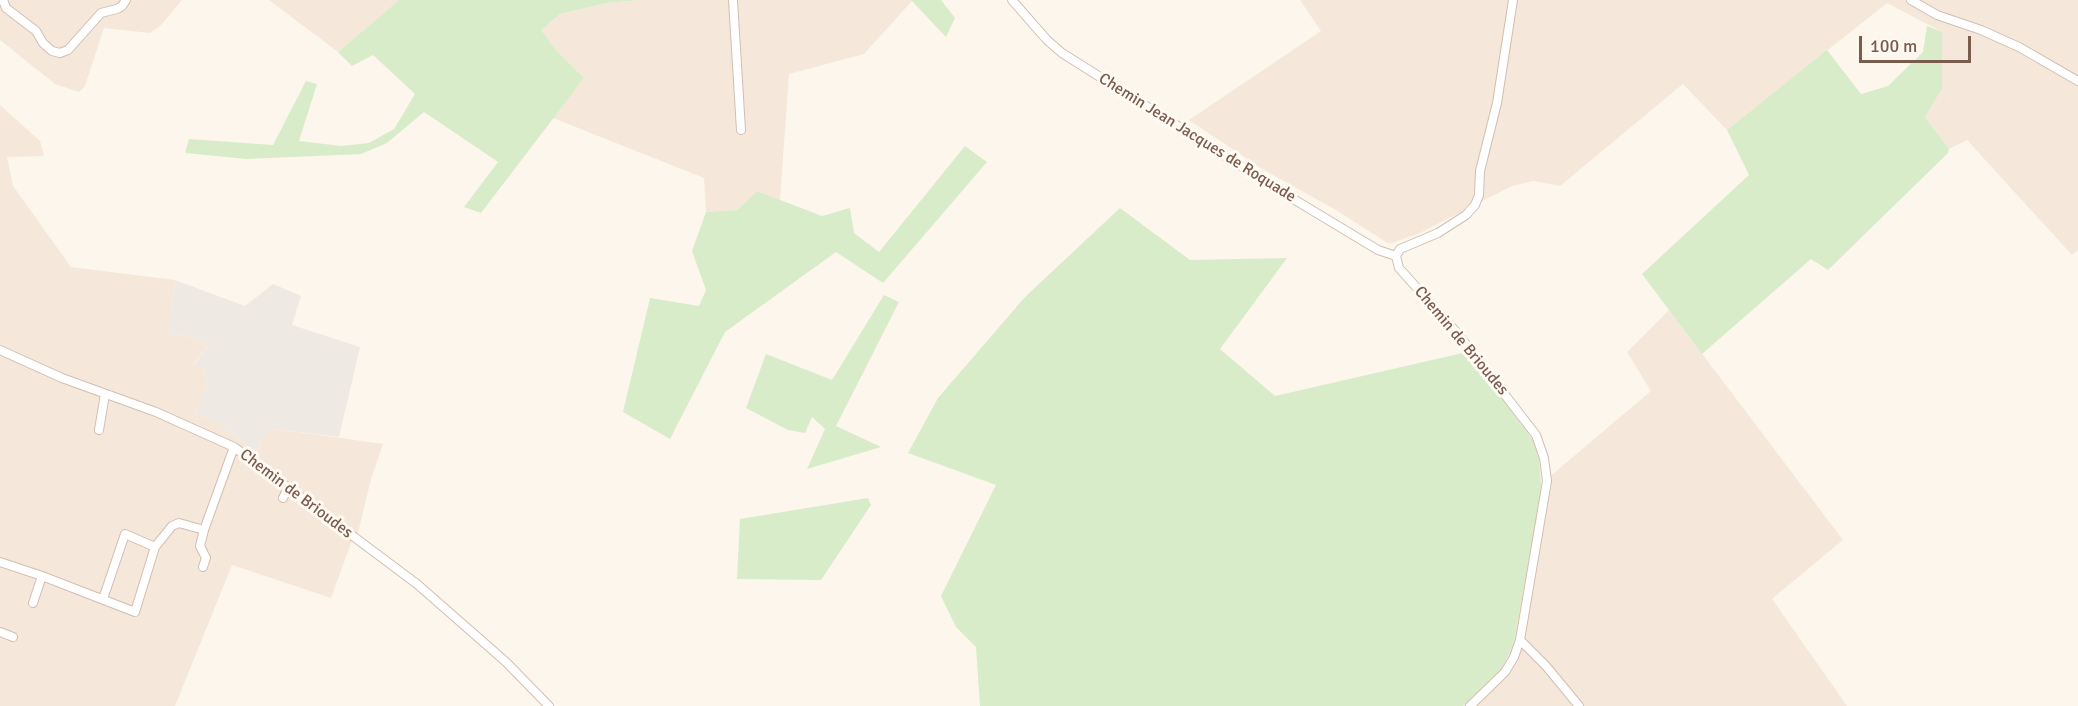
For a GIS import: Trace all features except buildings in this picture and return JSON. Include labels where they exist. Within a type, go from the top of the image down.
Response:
[{"type":"street","points":[[3,0],[6,8],[36,31],[43,43],[52,51],[60,53],[68,50],[100,13],[117,9],[126,0]]},
{"type":"street","points":[[733,0],[741,130]]},
{"type":"street","name":"Chemin Jean Jacques de Roquade","points":[[1012,0],[1047,40],[1062,53],[1290,197],[1378,250],[1396,256]]},
{"type":"street","points":[[1396,256],[1400,249],[1438,233],[1466,215],[1475,205],[1479,195],[1480,171],[1497,103],[1513,0]]},
{"type":"street","points":[[1911,0],[1937,15],[2019,47],[2078,81]]},
{"type":"street","name":"Chemin de Brioudes","points":[[1396,256],[1399,268],[1459,335],[1536,435],[1544,458],[1547,481],[1520,640],[1515,657],[1505,672],[1470,706]]},
{"type":"street","name":"Chemin de Brioudes","points":[[0,350],[62,378],[156,412],[234,447],[417,584],[506,662],[549,706]]},
{"type":"street","points":[[99,430],[105,394]]},
{"type":"street","points":[[203,567],[206,558],[200,546],[204,530],[234,447]]},
{"type":"street","points":[[283,498],[288,488]]},
{"type":"street","points":[[0,562],[135,612],[155,547],[175,523],[204,530]]},
{"type":"street","points":[[103,599],[124,534],[155,547]]},
{"type":"street","points":[[33,603],[42,576]]},
{"type":"street","points":[[0,632],[14,637]]},
{"type":"street","points":[[1520,640],[1546,666],[1579,706]]},
{"type":"shaded area","points":[[0,0],[182,0],[161,25],[150,33],[104,28],[85,86],[79,92],[55,84],[0,40]]},
{"type":"shaded area","points":[[269,0],[399,0],[338,52]]},
{"type":"shaded area","points":[[640,0],[912,1],[864,54],[789,74],[780,200],[757,191],[737,210],[706,212],[704,178],[553,118],[584,78],[554,48],[540,30],[560,14],[607,3]]},
{"type":"shaded area","points":[[1300,0],[2078,0],[2078,250],[2072,255],[1967,140],[1949,149],[1925,117],[1942,89],[1942,32],[1887,3],[1727,130],[1683,84],[1560,186],[1533,181],[1512,186],[1420,233],[1389,244],[1336,210],[1264,170],[1189,120],[1321,31]]},
{"type":"shaded area","points":[[0,105],[40,141],[44,156],[7,157],[13,186],[71,267],[175,280],[169,332],[211,343],[193,364],[204,369],[208,385],[195,414],[218,421],[255,453],[269,428],[383,444],[371,479],[358,533],[351,543],[331,598],[232,565],[175,706],[0,706]]},
{"type":"shaded area","points":[[175,280],[245,306],[273,284],[301,296],[292,325],[360,347],[339,437],[269,428],[255,453],[218,421],[195,414],[208,385],[204,369],[193,365],[211,343],[169,332]]},
{"type":"shaded area","points":[[1669,310],[1843,540],[1772,599],[1847,706],[1463,706],[1501,669],[1540,501],[1541,484],[1651,391],[1627,352]]},
{"type":"green space","points":[[399,0],[640,0],[607,3],[560,14],[541,30],[554,48],[584,78],[481,213],[464,207],[498,162],[424,112],[387,143],[361,154],[247,159],[185,153],[189,139],[273,145],[306,81],[317,84],[299,141],[341,146],[369,143],[394,129],[415,94],[373,55],[352,66],[338,52]]},
{"type":"green space","points":[[911,0],[941,0],[955,18],[946,37]]},
{"type":"green space","points":[[1927,26],[1942,32],[1942,89],[1925,117],[1949,149],[1948,153],[1828,270],[1811,259],[1702,354],[1642,274],[1749,175],[1727,130],[1827,50],[1861,94],[1888,86],[1923,52]]},
{"type":"green space","points":[[965,146],[987,162],[883,283],[836,252],[725,332],[670,439],[623,412],[650,298],[699,306],[706,290],[692,251],[706,212],[737,210],[757,191],[822,216],[850,208],[854,233],[879,252]]},
{"type":"green space","points":[[1120,208],[1190,260],[1287,258],[1220,349],[1275,396],[1467,352],[1533,440],[1539,460],[1540,501],[1513,645],[1501,669],[1463,706],[980,706],[976,647],[956,627],[941,596],[996,485],[908,453],[938,398],[1025,297]]},
{"type":"green space","points":[[884,295],[899,302],[836,426],[881,447],[807,469],[825,429],[812,417],[805,433],[788,430],[746,408],[766,354],[832,380]]},
{"type":"green space","points":[[868,498],[871,505],[821,580],[737,579],[740,519]]}]
